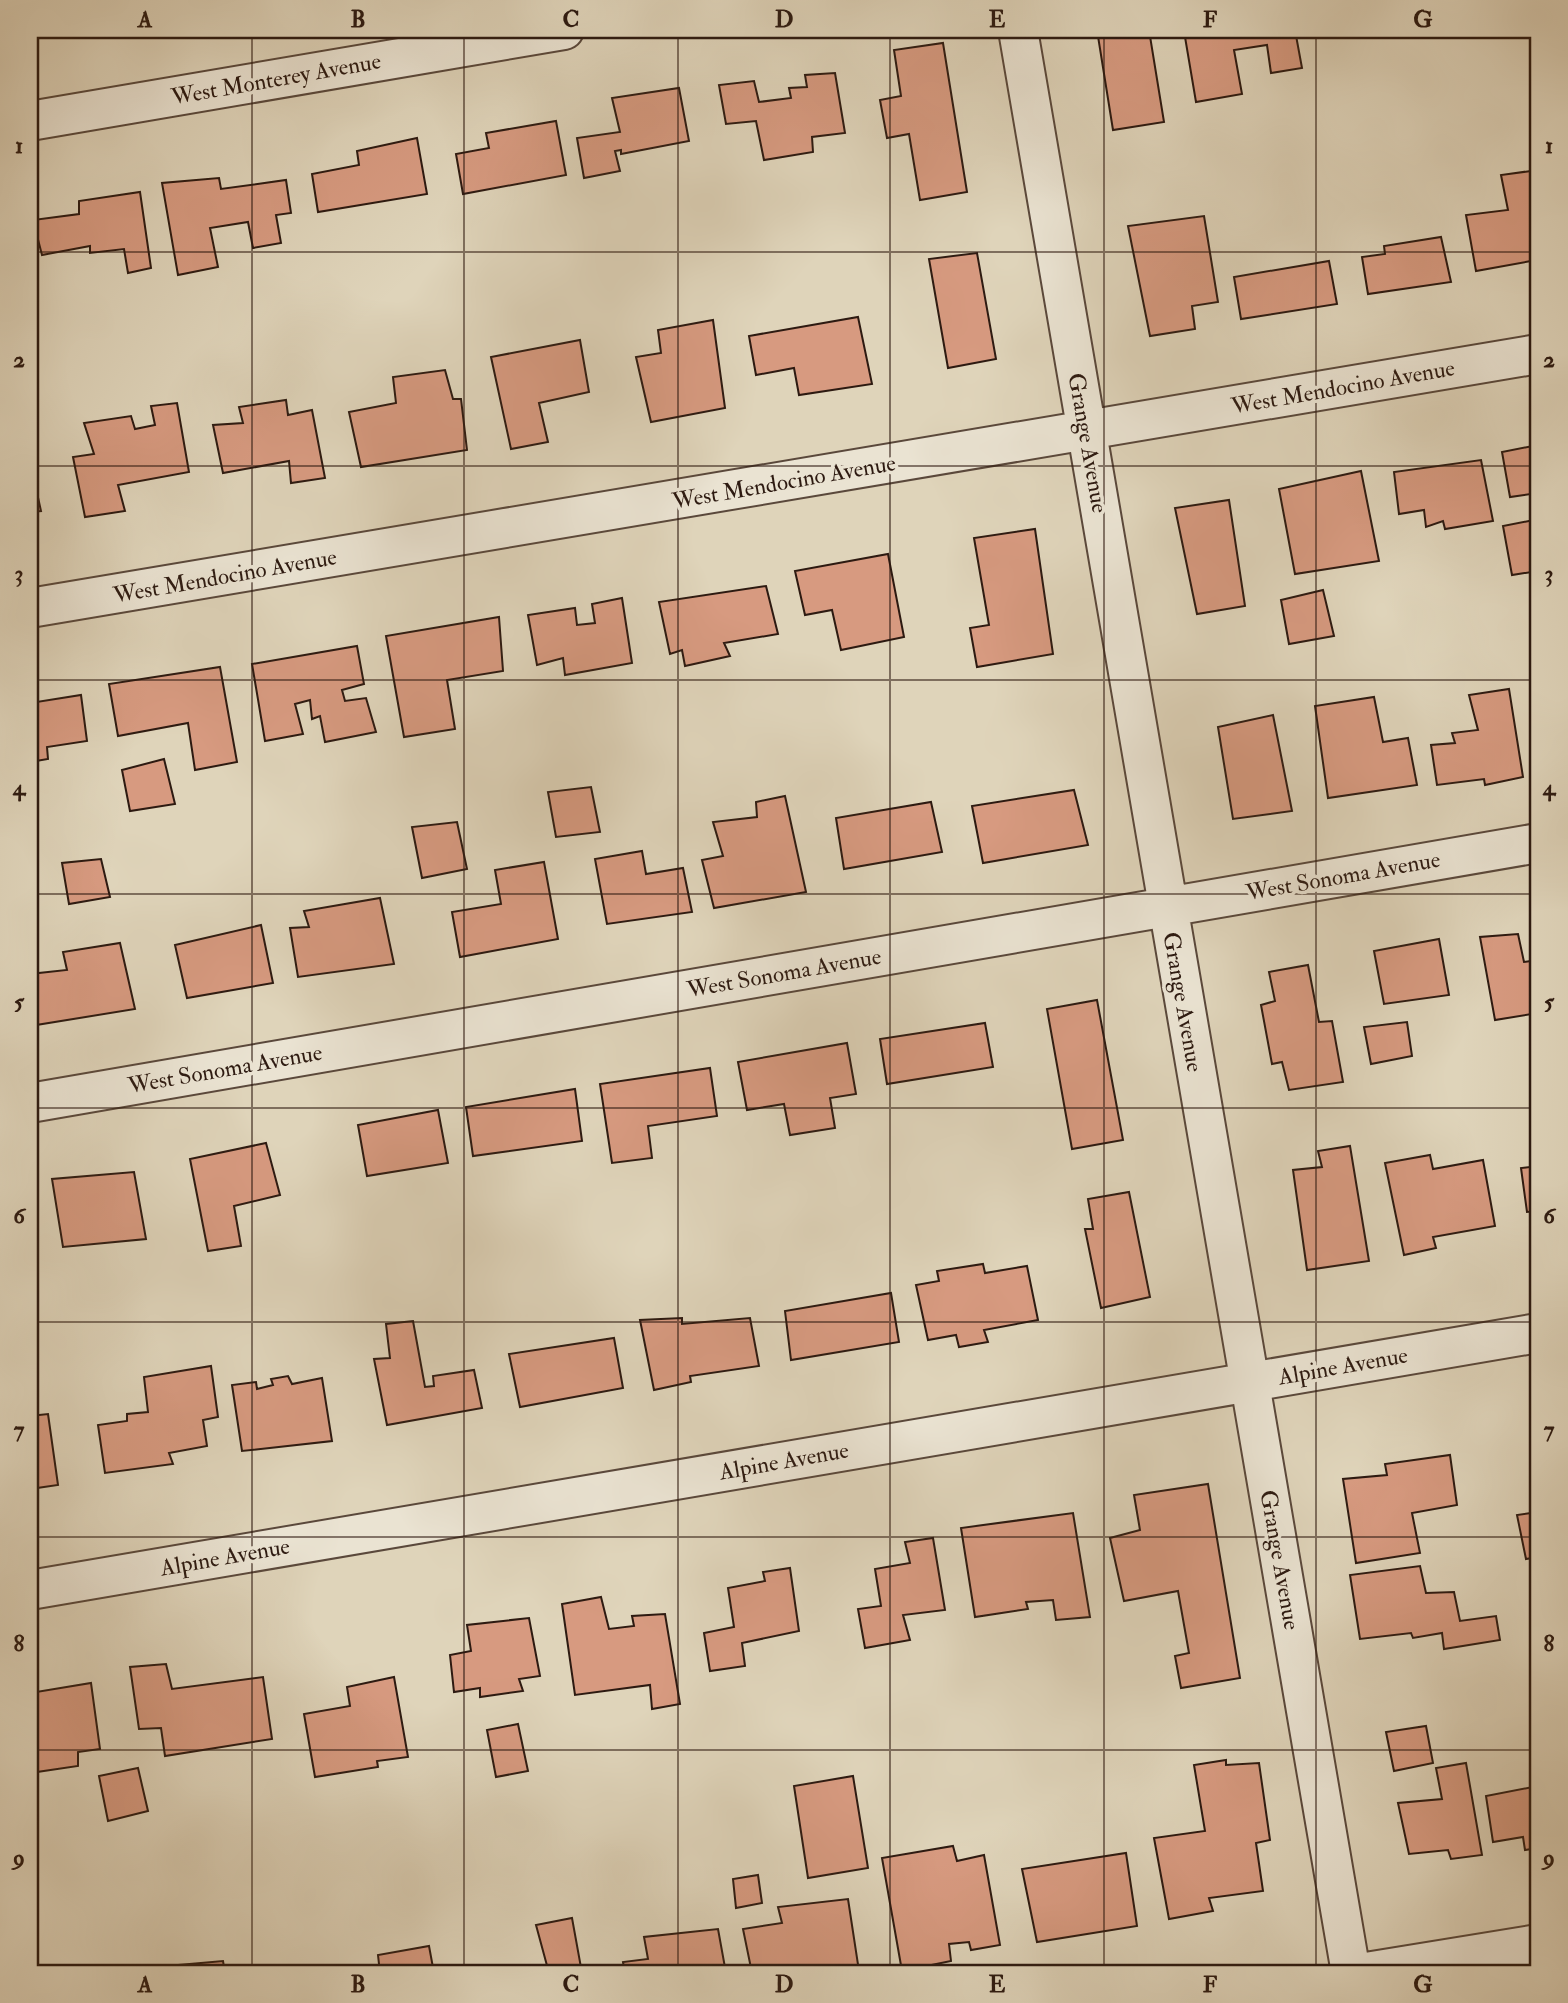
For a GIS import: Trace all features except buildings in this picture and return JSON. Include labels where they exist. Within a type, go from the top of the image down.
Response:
[{"type":"street","name":"West Monterey Avenue","points":[[30,121],[564,30]]},
{"type":"street","name":"Grange Avenue","points":[[1018,30],[1166,907],[1351,1973]]},
{"type":"street","name":"West Mendocino Avenue","points":[[30,608],[1538,354]]},
{"type":"street","name":"West Sonoma Avenue","points":[[30,1103],[1538,843]]},
{"type":"street","name":"Alpine Avenue","points":[[30,1590],[1538,1333]]},
{"type":"street","points":[[1360,1973],[1538,1944]]}]
